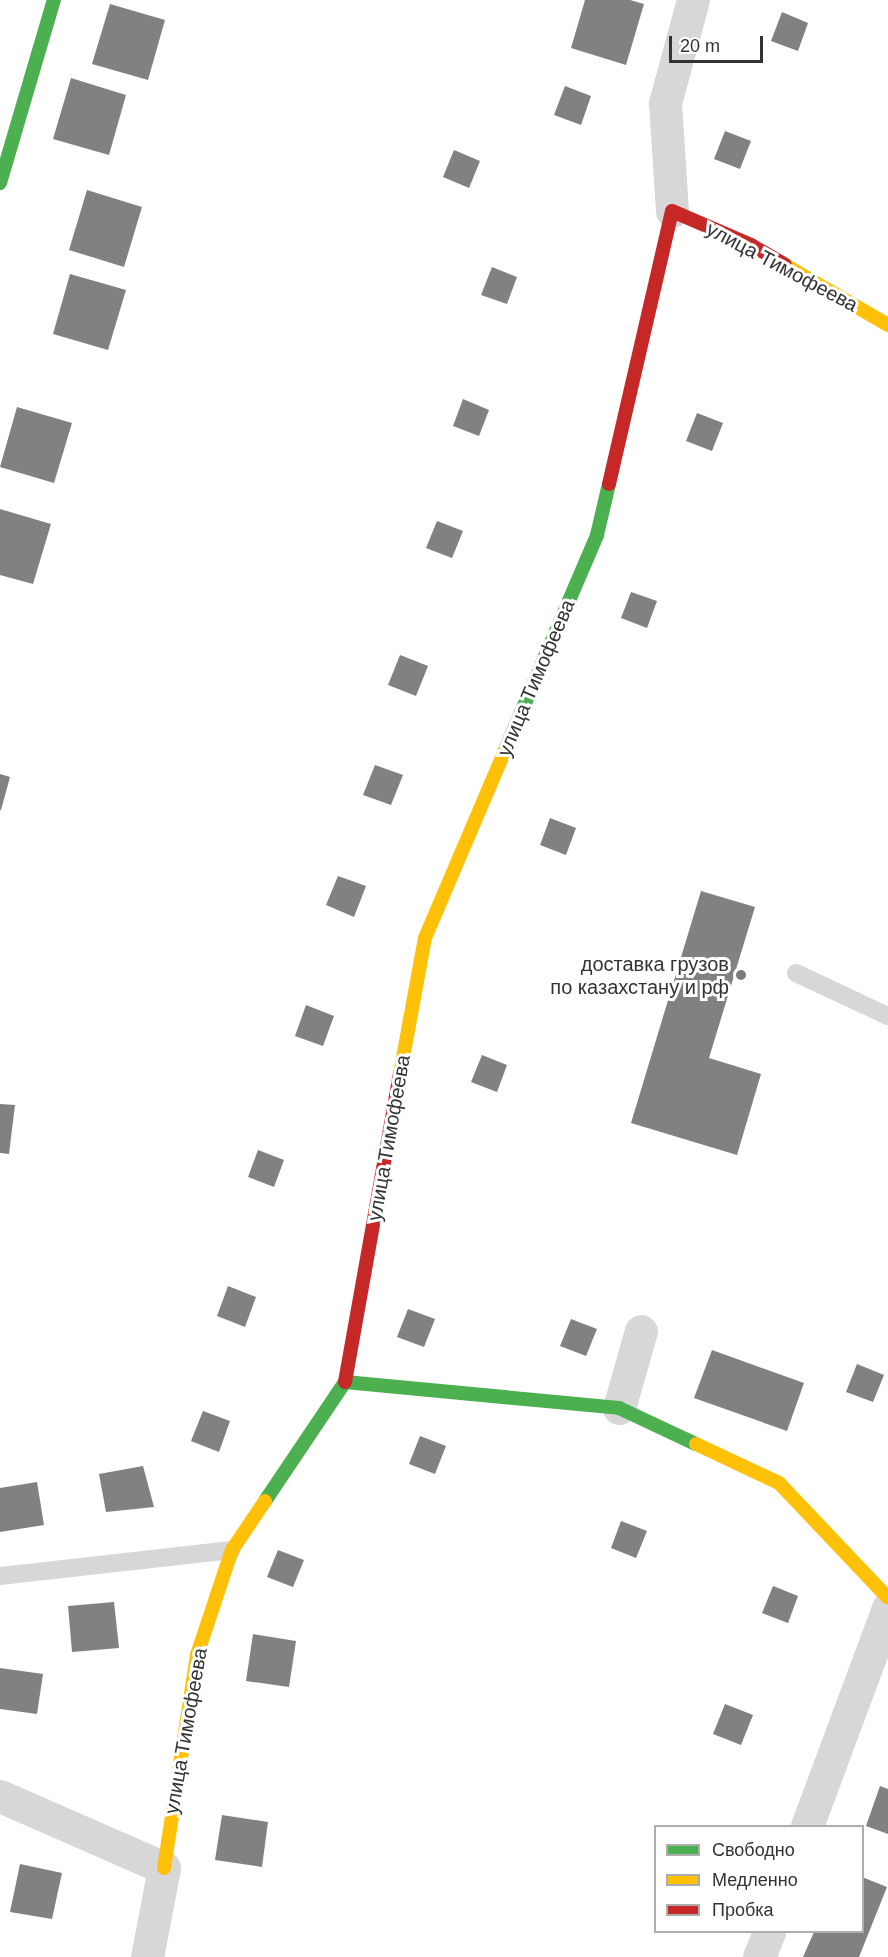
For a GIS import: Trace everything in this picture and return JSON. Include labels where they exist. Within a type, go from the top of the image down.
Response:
[{"type":"street","points":[[0,183],[54,0]]},
{"type":"street","points":[[672,211],[665,103],[693,0]]},
{"type":"street","name":"улица Тимофеева","points":[[147,1957],[164,1868],[197,1655],[232,1550],[345,1382],[425,938],[597,535],[672,211],[751,245],[888,325]]},
{"type":"street","points":[[620,1408],[641,1331]]},
{"type":"street","points":[[345,1382],[620,1408],[779,1483],[888,1598]]},
{"type":"street","points":[[808,1825],[888,1608]]},
{"type":"street","points":[[0,1796],[164,1868]]},
{"type":"street","points":[[759,1957],[769,1933]]},
{"type":"lane","points":[[796,974],[888,1016]]},
{"type":"lane","points":[[0,1576],[232,1550]]},
{"type":"building","points":[[585,0],[630,0],[644,4],[626,65],[571,48]]},
{"type":"building","points":[[110,4],[165,20],[148,80],[92,64]]},
{"type":"building","points":[[782,12],[808,23],[798,51],[771,41]]},
{"type":"building","points":[[71,78],[126,95],[109,155],[53,139]]},
{"type":"building","points":[[565,86],[591,96],[581,125],[554,115]]},
{"type":"building","points":[[725,131],[751,141],[740,169],[714,159]]},
{"type":"building","points":[[454,150],[480,161],[469,188],[443,177]]},
{"type":"building","points":[[87,190],[142,207],[124,267],[69,250]]},
{"type":"building","points":[[492,267],[517,277],[507,304],[481,295]]},
{"type":"building","points":[[70,274],[126,290],[108,350],[53,334]]},
{"type":"building","points":[[463,399],[489,410],[479,436],[453,426]]},
{"type":"building","points":[[17,407],[72,423],[54,483],[0,467]]},
{"type":"building","points":[[697,413],[723,423],[712,451],[686,441]]},
{"type":"building","points":[[0,509],[51,524],[33,584],[0,575]]},
{"type":"building","points":[[437,521],[463,531],[452,558],[426,548]]},
{"type":"building","points":[[631,592],[657,601],[647,628],[621,618]]},
{"type":"building","points":[[400,655],[428,666],[416,696],[388,685]]},
{"type":"building","points":[[375,765],[403,775],[391,805],[363,795]]},
{"type":"building","points":[[0,774],[10,777],[1,810],[0,810]]},
{"type":"building","points":[[550,818],[576,828],[566,855],[540,845]]},
{"type":"building","points":[[338,876],[366,886],[354,917],[326,905]]},
{"type":"building","points":[[701,891],[755,907],[709,1058],[761,1074],[737,1155],[631,1123]]},
{"type":"building","points":[[306,1005],[334,1016],[323,1046],[295,1036]]},
{"type":"building","points":[[482,1055],[507,1065],[497,1092],[471,1082]]},
{"type":"building","points":[[0,1104],[15,1105],[9,1154],[0,1153]]},
{"type":"building","points":[[258,1150],[284,1160],[274,1187],[248,1177]]},
{"type":"building","points":[[228,1286],[256,1297],[245,1327],[217,1316]]},
{"type":"building","points":[[408,1309],[435,1319],[424,1347],[397,1337]]},
{"type":"building","points":[[571,1319],[597,1329],[586,1356],[560,1346]]},
{"type":"building","points":[[712,1350],[804,1383],[787,1431],[694,1398]]},
{"type":"building","points":[[857,1364],[884,1375],[873,1402],[846,1392]]},
{"type":"building","points":[[203,1411],[230,1421],[219,1452],[191,1441]]},
{"type":"building","points":[[420,1436],[446,1446],[435,1474],[409,1464]]},
{"type":"building","points":[[143,1466],[154,1507],[106,1512],[99,1474]]},
{"type":"building","points":[[37,1482],[44,1525],[0,1532],[0,1488]]},
{"type":"building","points":[[621,1521],[647,1531],[636,1558],[611,1548]]},
{"type":"building","points":[[278,1550],[304,1560],[293,1587],[267,1577]]},
{"type":"building","points":[[773,1586],[798,1596],[788,1623],[762,1613]]},
{"type":"building","points":[[114,1602],[119,1648],[72,1652],[68,1606]]},
{"type":"building","points":[[253,1634],[296,1641],[289,1687],[246,1681]]},
{"type":"building","points":[[0,1668],[43,1674],[37,1714],[0,1709]]},
{"type":"building","points":[[725,1704],[753,1715],[741,1745],[713,1734]]},
{"type":"building","points":[[880,1786],[888,1789],[888,1834],[866,1826]]},
{"type":"building","points":[[222,1815],[268,1822],[262,1867],[215,1860]]},
{"type":"building","points":[[20,1864],[62,1873],[52,1919],[10,1912]]},
{"type":"building","points":[[864,1878],[887,1887],[859,1957],[803,1957],[814,1933],[864,1933]]},
{"type":"traffic: fast","points":[[0,183],[54,0]]},
{"type":"traffic: fast","points":[[505,750],[597,535],[609,484]]},
{"type":"traffic: fast","points":[[265,1501],[345,1382],[619,1408],[696,1444]]},
{"type":"traffic: slow","points":[[785,265],[888,325]]},
{"type":"traffic: slow","points":[[400,1074],[425,938],[505,750]]},
{"type":"traffic: slow","points":[[696,1444],[779,1483],[888,1598]]},
{"type":"traffic: slow","points":[[164,1868],[197,1655],[232,1550],[265,1501]]},
{"type":"traffic: jam","points":[[609,484],[672,211],[751,245],[785,265]]},
{"type":"traffic: jam","points":[[345,1382],[400,1074]]},
{"type":"place","name":"доставка грузов по казахстану и рф","points":[[741,975]]}]
